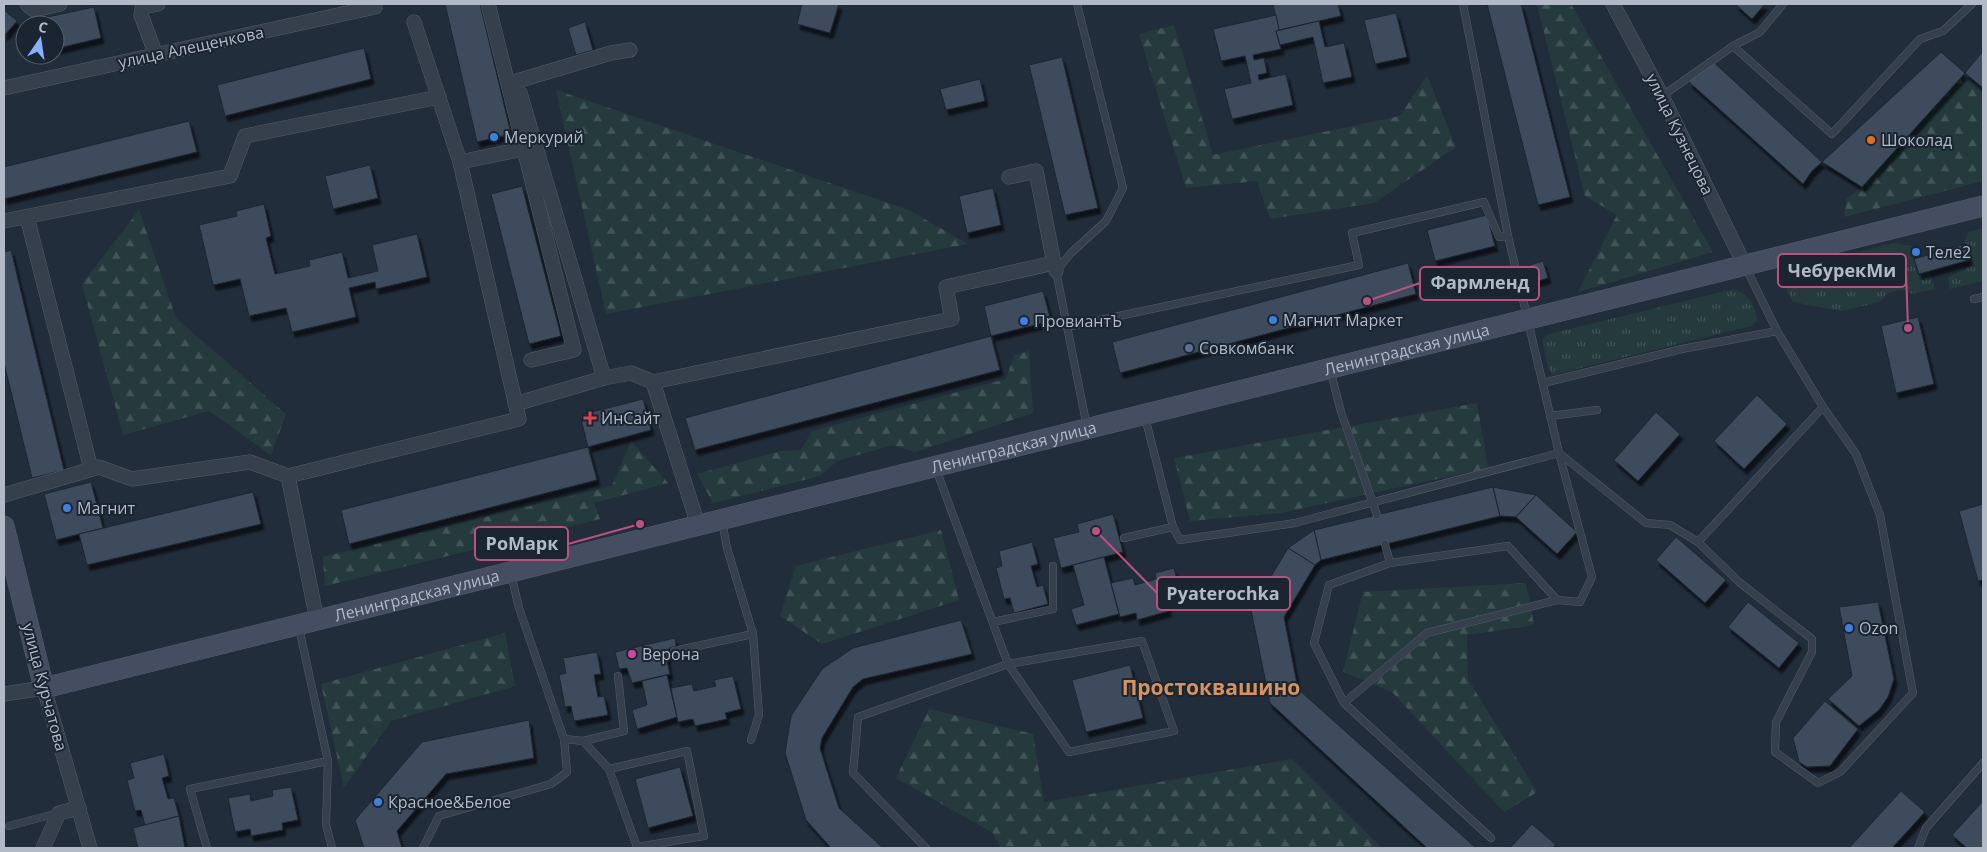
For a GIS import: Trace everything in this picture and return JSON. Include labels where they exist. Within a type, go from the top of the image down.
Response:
[{"type":"main road","name":"Ленинградская улица","points":[[44,688],[1983,206]]},
{"type":"main road","name":"улица Курчатова","points":[[4,526],[44,688]]},
{"type":"street","points":[[26,4],[34,10],[60,4]]},
{"type":"street","points":[[156,55],[141,15],[143,6],[158,4]]},
{"type":"street","name":"улица Алещенкова","points":[[4,88],[375,7],[375,4]]},
{"type":"street","points":[[488,4],[530,148],[604,378]]},
{"type":"street","points":[[497,4],[517,81],[574,350],[531,360]]},
{"type":"street","name":"улица Кузнецова","points":[[1613,4],[1662,96],[1745,266]]},
{"type":"street","points":[[4,495],[98,467],[132,479],[250,462],[288,476],[519,419],[460,162],[414,22]]},
{"type":"street","points":[[517,81],[611,53],[630,50]]},
{"type":"street","points":[[4,221],[230,176],[245,136],[439,97]]},
{"type":"street","points":[[460,162],[530,148]]},
{"type":"street","points":[[515,404],[604,378],[630,374],[653,382],[952,319],[946,287],[1055,267],[1036,171],[1009,177]]},
{"type":"street","points":[[27,217],[91,469]]},
{"type":"street","points":[[653,382],[698,525]]},
{"type":"street","points":[[288,476],[317,620]]},
{"type":"street","points":[[4,694],[44,688]]},
{"type":"street","name":"улица Курчатова","points":[[44,688],[90,848]]},
{"type":"street","points":[[43,848],[59,813],[79,808]]},
{"type":"lane","points":[[1077,4],[1124,188],[1106,221],[1055,267],[1088,428]]},
{"type":"lane","points":[[1344,703],[1427,632],[1557,600],[1580,602],[1592,576],[1550,416],[1508,236],[1463,4]]},
{"type":"lane","points":[[1662,96],[1732,46],[1760,32],[1783,4]]},
{"type":"lane","points":[[1732,46],[1832,134],[1920,39],[1944,31],[1972,4]]},
{"type":"lane","points":[[1068,327],[1358,265],[1352,233],[1484,202],[1499,237],[1508,236]]},
{"type":"lane","points":[[1559,452],[1646,523],[1670,525],[1698,542],[1739,582],[1770,604],[1812,639],[1812,652],[1776,722],[1775,752],[1818,783],[1840,772],[1912,693],[1880,515],[1856,454],[1823,407],[1778,331],[1745,266]]},
{"type":"lane","points":[[1974,299],[1983,297]]},
{"type":"lane","points":[[1542,383],[1682,349],[1778,331]]},
{"type":"lane","points":[[1330,369],[1342,412],[1377,515]]},
{"type":"lane","points":[[1698,542],[1823,407]]},
{"type":"lane","points":[[1550,416],[1597,410]]},
{"type":"lane","points":[[1144,415],[1173,527],[1180,540],[1295,524],[1559,452]]},
{"type":"lane","points":[[926,848],[854,773],[858,717],[1008,664],[1142,641],[1174,731],[1069,752],[1008,664],[935,466]]},
{"type":"lane","points":[[722,519],[727,548],[753,634],[759,715],[751,740]]},
{"type":"lane","points":[[1124,538],[1173,527]]},
{"type":"lane","points":[[1385,544],[1390,563]]},
{"type":"lane","points":[[1491,838],[1344,703],[1314,643],[1329,585],[1390,563],[1508,546],[1557,600]]},
{"type":"lane","points":[[993,622],[1053,609],[1053,566]]},
{"type":"lane","points":[[423,848],[439,816],[551,784],[567,772],[564,739],[518,608],[511,572]]},
{"type":"lane","points":[[298,624],[328,761],[326,824],[332,848]]},
{"type":"lane","points":[[674,651],[753,634]]},
{"type":"lane","points":[[564,739],[583,741],[624,731],[618,676]]},
{"type":"lane","points":[[583,741],[609,770],[636,847],[704,836],[687,751],[609,770]]},
{"type":"lane","points":[[207,848],[190,789],[328,761]]},
{"type":"lane","points":[[1918,848],[1926,828],[1983,763]]},
{"type":"lane","points":[[10,826],[59,813]]},
{"type":"green space","points":[[1537,4],[1571,4],[1713,252],[1578,292],[1617,215],[1585,196]]},
{"type":"green space","points":[[1174,25],[1213,155],[1400,116],[1427,75],[1456,147],[1374,203],[1270,219],[1257,181],[1186,188],[1139,34]]},
{"type":"green space","points":[[1965,73],[1983,88],[1983,181],[1844,217],[1847,198],[1862,187]]},
{"type":"green space","points":[[556,90],[909,210],[968,244],[606,314]]},
{"type":"green space","points":[[139,210],[176,318],[286,414],[271,455],[209,411],[123,435],[82,284]]},
{"type":"green space","points":[[1983,228],[1983,281],[1950,289],[1948,277],[1974,265],[1964,244],[1968,232]]},
{"type":"green space","points":[[1894,243],[1914,247],[1915,253],[1912,258],[1918,275],[1930,272],[1935,289],[1912,294],[1905,290],[1897,290],[1887,294],[1880,302],[1841,311],[1793,302],[1778,273]]},
{"type":"green space","points":[[1734,289],[1748,298],[1753,305],[1757,321],[1751,326],[1552,375],[1548,367],[1542,341],[1549,334]]},
{"type":"green space","points":[[1029,351],[1033,413],[915,452],[893,445],[837,461],[820,476],[713,503],[697,474],[781,451],[801,450],[812,431],[1006,379],[1014,355]]},
{"type":"green space","points":[[1477,403],[1488,468],[1281,513],[1190,521],[1174,458]]},
{"type":"green space","points":[[631,441],[668,483],[594,503],[600,519],[325,586],[323,557],[612,486]]},
{"type":"green space","points":[[941,530],[959,600],[822,644],[780,616],[796,566]]},
{"type":"green space","points":[[1526,583],[1534,625],[1467,635],[1468,679],[1537,792],[1504,812],[1392,692],[1343,672],[1363,592]]},
{"type":"green space","points":[[505,633],[515,686],[391,721],[344,788],[321,684]]},
{"type":"green space","points":[[929,709],[1033,734],[1044,802],[1292,759],[1382,848],[1001,848],[993,833],[896,778]]},
{"type":"building","points":[[445,4],[480,4],[511,134],[477,142]]},
{"type":"building","points":[[802,4],[839,4],[830,33],[797,24]]},
{"type":"building","points":[[1273,4],[1338,4],[1341,16],[1279,30]]},
{"type":"building","points":[[1487,4],[1521,4],[1570,197],[1538,205]]},
{"type":"building","points":[[1735,4],[1765,4],[1752,19]]},
{"type":"building","points":[[94,7],[101,38],[65,47],[65,15],[57,15]]},
{"type":"building","points":[[4,10],[15,19],[15,23],[4,36]]},
{"type":"building","points":[[1396,13],[1407,57],[1375,64],[1364,20]]},
{"type":"building","points":[[1276,15],[1279,30],[1276,31],[1281,49],[1253,55],[1254,60],[1264,58],[1267,73],[1258,75],[1259,80],[1286,74],[1293,105],[1232,119],[1224,89],[1251,83],[1245,56],[1221,61],[1213,29]]},
{"type":"building","points":[[1319,21],[1325,47],[1344,43],[1352,77],[1323,83],[1313,37],[1280,45],[1276,31]]},
{"type":"building","points":[[585,22],[593,50],[576,55],[568,28]]},
{"type":"building","points":[[364,48],[371,79],[225,116],[217,85]]},
{"type":"building","points":[[1983,51],[1983,88],[1965,73]]},
{"type":"building","points":[[1941,52],[1965,73],[1862,187],[1822,162]]},
{"type":"building","points":[[1062,57],[1098,208],[1065,215],[1029,65]]},
{"type":"building","points":[[1708,57],[1822,162],[1812,171],[1803,184],[1689,82]]},
{"type":"building","points":[[980,79],[985,101],[946,110],[940,89]]},
{"type":"building","points":[[189,121],[197,152],[4,199],[4,167]]},
{"type":"building","points":[[370,165],[378,198],[333,209],[325,176]]},
{"type":"building","points":[[522,186],[561,336],[529,344],[491,194]]},
{"type":"building","points":[[993,188],[1001,225],[967,233],[959,196]]},
{"type":"building","points":[[264,204],[271,236],[266,238],[275,274],[310,266],[309,260],[342,252],[348,278],[378,271],[372,245],[417,234],[427,277],[376,289],[375,282],[349,288],[356,317],[292,332],[286,308],[249,316],[240,279],[213,285],[199,225],[237,216],[236,211]]},
{"type":"building","points":[[1487,215],[1495,246],[1435,261],[1427,230]]},
{"type":"building","points":[[1965,244],[1969,260],[1919,274],[1914,259]]},
{"type":"building","points":[[11,250],[64,470],[32,478],[4,363],[4,252]]},
{"type":"building","points":[[1543,261],[1548,278],[1529,284],[1524,267]]},
{"type":"building","points":[[1408,263],[1416,294],[1120,373],[1112,342]]},
{"type":"building","points":[[1043,291],[1051,321],[991,336],[984,306]]},
{"type":"building","points":[[1918,317],[1934,384],[1896,393],[1881,326]]},
{"type":"building","points":[[991,336],[1000,370],[695,450],[685,418]]},
{"type":"building","points":[[1757,395],[1787,424],[1744,469],[1714,441]]},
{"type":"building","points":[[643,399],[651,430],[588,447],[580,415]]},
{"type":"building","points":[[1656,412],[1680,434],[1638,481],[1614,460]]},
{"type":"building","points":[[588,447],[597,480],[349,544],[341,510]]},
{"type":"building","points":[[91,482],[103,528],[56,540],[44,494]]},
{"type":"building","points":[[1493,487],[1500,516],[1321,560],[1314,530]]},
{"type":"building","points":[[1493,487],[1536,495],[1516,517],[1500,516]]},
{"type":"building","points":[[253,492],[261,524],[87,565],[79,534]]},
{"type":"building","points":[[1536,495],[1577,532],[1557,554],[1516,517]]},
{"type":"building","points":[[1983,504],[1983,580],[1978,581],[1959,511]]},
{"type":"building","points":[[1113,514],[1123,552],[1061,568],[1053,538],[1079,532],[1077,524]]},
{"type":"building","points":[[1314,530],[1321,560],[1315,565],[1288,548]]},
{"type":"building","points":[[1676,537],[1726,580],[1705,603],[1656,560]]},
{"type":"building","points":[[1032,542],[1038,564],[1031,566],[1037,587],[1043,585],[1048,604],[1014,613],[1010,598],[1004,599],[996,568],[1002,566],[999,551]]},
{"type":"building","points":[[1288,548],[1315,565],[1284,617],[1298,689],[1476,848],[1427,848],[1270,703],[1251,610]]},
{"type":"building","points":[[1104,557],[1119,614],[1076,625],[1071,609],[1084,605],[1073,565]]},
{"type":"building","points":[[1174,568],[1182,601],[1167,605],[1169,611],[1137,620],[1136,613],[1120,617],[1111,583],[1133,578],[1135,585],[1156,579],[1155,573]]},
{"type":"building","points":[[1748,602],[1799,643],[1779,668],[1728,627]]},
{"type":"building","points":[[1878,602],[1894,679],[1888,697],[1879,710],[1859,726],[1828,699],[1852,676],[1839,607]]},
{"type":"building","points":[[961,620],[972,654],[863,679],[853,687],[822,738],[820,748],[839,808],[883,848],[831,848],[806,820],[785,753],[791,716],[822,669],[853,648]]},
{"type":"building","points":[[675,638],[676,646],[669,648],[667,661],[670,674],[632,683],[627,668],[619,669],[615,652]]},
{"type":"building","points":[[597,652],[601,674],[594,675],[598,697],[604,696],[608,715],[574,721],[571,706],[565,707],[559,675],[566,673],[563,658]]},
{"type":"building","points":[[1130,665],[1143,718],[1086,732],[1072,680]]},
{"type":"building","points":[[667,675],[677,717],[637,729],[632,710],[647,705],[642,681]]},
{"type":"building","points":[[733,676],[741,709],[725,713],[727,719],[695,726],[693,719],[678,722],[671,688],[692,684],[694,691],[716,686],[714,680]]},
{"type":"building","points":[[1825,701],[1858,729],[1830,766],[1807,767],[1799,762],[1793,738]]},
{"type":"building","points":[[529,720],[534,758],[446,774],[397,831],[402,848],[364,848],[355,820],[422,742]]},
{"type":"building","points":[[164,754],[169,776],[162,778],[168,799],[174,798],[179,816],[145,825],[141,810],[135,811],[127,780],[134,778],[130,763]]},
{"type":"building","points":[[680,767],[693,816],[648,828],[635,779]]},
{"type":"building","points":[[291,787],[298,820],[282,823],[283,830],[251,836],[250,829],[235,832],[228,798],[250,794],[251,801],[273,796],[272,790]]},
{"type":"building","points":[[1901,791],[1925,812],[1892,848],[1849,848]]},
{"type":"building","points":[[1983,801],[1983,848],[1967,848],[1952,835]]},
{"type":"building","points":[[179,816],[185,848],[138,848],[133,828]]},
{"type":"building","points":[[1532,824],[1556,845],[1552,848],[1510,848]]},
{"type":"place","name":"Меркурий","points":[[494,137]]},
{"type":"place","name":"Шоколад","points":[[1871,140]]},
{"type":"place","name":"Теле2","points":[[1916,252]]},
{"type":"place","name":"Фармленд","points":[[1367,301]]},
{"type":"place","name":"Магнит Маркет","points":[[1273,320]]},
{"type":"place","name":"ПровиантЪ","points":[[1024,321]]},
{"type":"place","name":"ЧебурекМи","points":[[1908,328]]},
{"type":"place","name":"Совкомбанк","points":[[1189,348]]},
{"type":"place","name":"ИнСайт","points":[[590,418]]},
{"type":"place","name":"Магнит","points":[[67,508]]},
{"type":"place","name":"РоМарк","points":[[640,524]]},
{"type":"place","name":"Pyaterochka","points":[[1096,531]]},
{"type":"place","name":"Ozon","points":[[1849,628]]},
{"type":"place","name":"Верона","points":[[632,654]]},
{"type":"place","name":"Красное&Белое","points":[[378,802]]},
{"type":"district","name":"Простоквашино","points":[[1211,688]]}]
